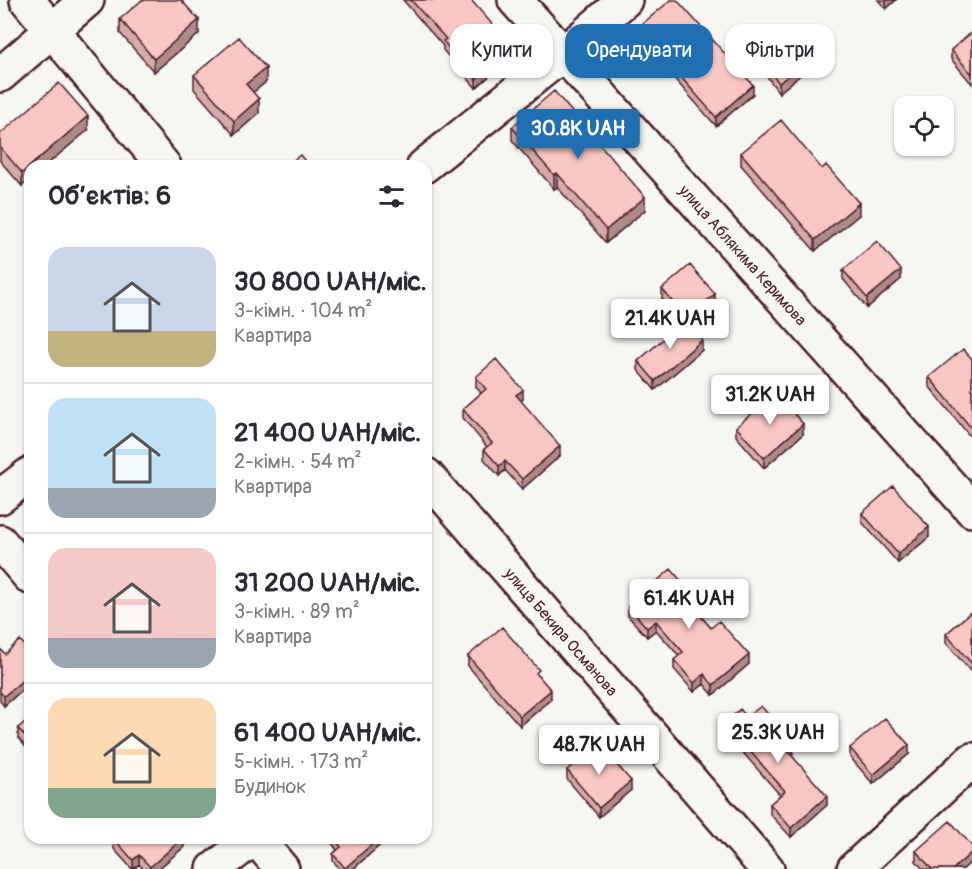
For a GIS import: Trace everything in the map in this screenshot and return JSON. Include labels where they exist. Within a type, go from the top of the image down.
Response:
[{"type":"street","points":[[27,0],[160,160]]},
{"type":"street","points":[[0,75],[87,0]]},
{"type":"street","name":"улица Аблякима Керимова","points":[[514,0],[972,510]]},
{"type":"street","points":[[431,160],[563,54],[625,0]]},
{"type":"street","points":[[0,497],[24,479]]},
{"type":"street","name":"улица Бекира Османова","points":[[432,482],[767,869]]},
{"type":"street","points":[[0,543],[24,570]]},
{"type":"street","points":[[854,869],[972,760]]},
{"type":"street","points":[[214,869],[247,844]]},
{"type":"street","points":[[260,844],[282,869]]},
{"type":"building","points":[[142,0],[181,0],[199,20],[154,59],[120,19]]},
{"type":"building","points":[[411,0],[471,0],[492,24],[450,24],[450,49],[443,41],[446,39]]},
{"type":"building","points":[[671,0],[677,0],[698,24],[642,24]]},
{"type":"building","points":[[972,32],[972,74],[951,50]]},
{"type":"building","points":[[239,37],[266,68],[246,84],[259,99],[234,121],[194,75]]},
{"type":"building","points":[[713,40],[725,54],[725,78],[747,78],[753,85],[716,117],[682,78],[713,78]]},
{"type":"building","points":[[775,78],[785,78],[779,83]]},
{"type":"building","points":[[59,83],[88,116],[37,160],[24,160],[22,173],[0,147],[0,134]]},
{"type":"building","points":[[554,91],[645,197],[606,230],[557,173],[554,175],[512,127]]},
{"type":"building","points":[[781,120],[822,169],[826,165],[859,203],[815,240],[741,153]]},
{"type":"building","points":[[300,155],[304,160],[294,160]]},
{"type":"building","points":[[877,241],[901,270],[867,298],[843,270]]},
{"type":"building","points":[[690,265],[715,294],[686,318],[662,289]]},
{"type":"building","points":[[685,320],[702,340],[655,381],[638,361]]},
{"type":"building","points":[[963,349],[972,359],[972,429],[929,377]]},
{"type":"building","points":[[496,359],[523,390],[516,395],[560,446],[522,479],[505,461],[499,466],[484,449],[492,443],[463,409],[486,389],[476,377]]},
{"type":"building","points":[[776,393],[803,424],[764,458],[736,427]]},
{"type":"building","points":[[893,486],[929,527],[898,554],[862,513]]},
{"type":"building","points":[[671,569],[692,594],[686,599],[711,628],[719,621],[749,655],[713,685],[704,674],[694,683],[674,660],[683,652],[656,621],[647,628],[628,606]]},
{"type":"building","points":[[972,611],[972,664],[946,634]]},
{"type":"building","points":[[502,627],[539,670],[536,673],[551,690],[520,716],[468,656]]},
{"type":"building","points":[[20,640],[24,645],[24,679],[4,696],[0,692],[0,649],[5,654]]},
{"type":"building","points":[[761,706],[793,743],[786,749],[827,796],[791,828],[770,804],[785,791],[725,723],[740,709],[747,717]]},
{"type":"building","points":[[885,718],[909,745],[873,775],[850,748]]},
{"type":"building","points":[[24,723],[24,735],[18,728]]},
{"type":"building","points":[[598,743],[631,781],[599,808],[567,770]]},
{"type":"building","points":[[950,821],[972,846],[972,852],[953,869],[932,869],[916,851]]},
{"type":"building","points":[[119,844],[176,844],[150,867],[139,855],[133,860]]},
{"type":"building","points":[[339,844],[372,844],[345,868],[333,854],[341,847]]}]
